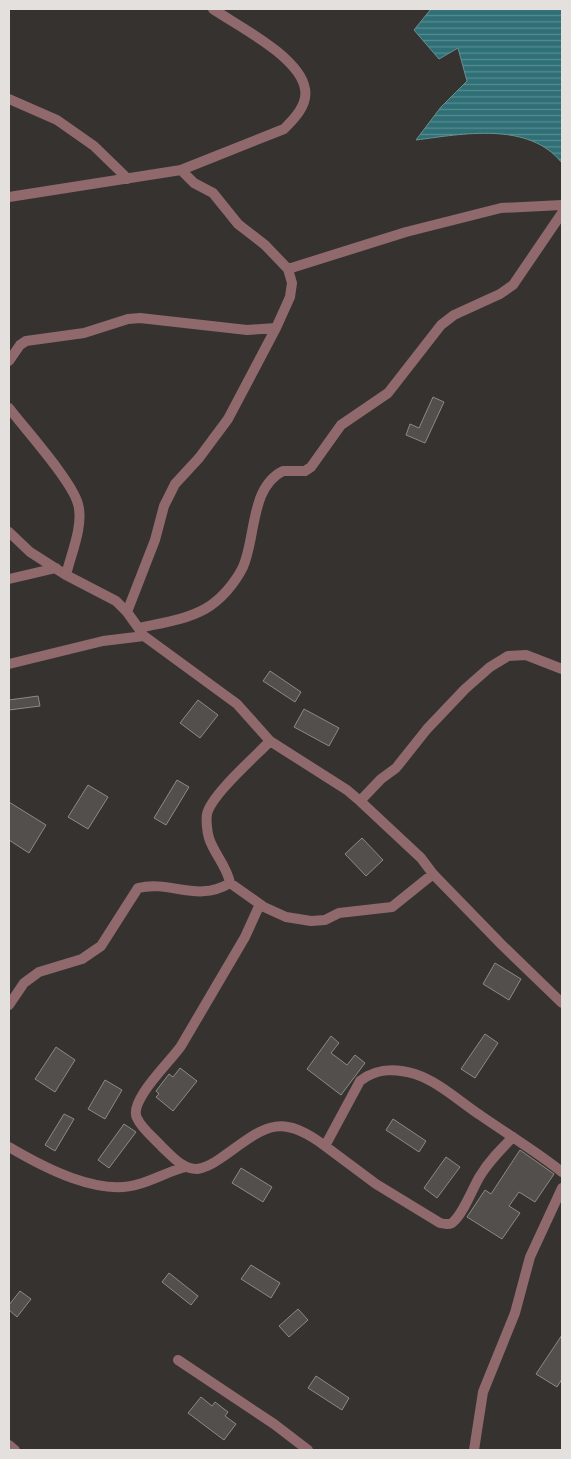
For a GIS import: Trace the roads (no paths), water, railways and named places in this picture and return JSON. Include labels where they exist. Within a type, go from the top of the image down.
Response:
[{"type":"street","points":[[9,197],[181,170],[284,129],[295,118],[303,104],[305,90],[299,73],[268,46],[213,9]]},
{"type":"street","points":[[9,99],[57,120],[94,146],[128,179]]},
{"type":"street","points":[[127,612],[155,540],[164,506],[174,484],[199,458],[228,419],[276,328],[290,298],[292,283],[288,269],[265,244],[238,224],[213,193],[194,183],[181,170]]},
{"type":"street","points":[[288,269],[406,232],[501,208],[562,205]]},
{"type":"street","points":[[9,664],[141,632],[205,609],[225,593],[243,567],[261,498],[272,479],[283,470],[305,471],[311,468],[340,425],[378,402],[393,388],[441,325],[454,315],[500,294],[513,285],[562,213]]},
{"type":"street","points":[[9,361],[20,345],[26,341],[84,333],[128,319],[140,318],[246,330],[276,328]]},
{"type":"street","points":[[9,408],[72,489],[78,505],[78,524],[66,575]]},
{"type":"street","points":[[9,532],[30,552],[66,575],[116,601],[127,612],[141,632],[237,704],[270,741],[347,790],[360,801],[408,845],[433,874],[502,945],[562,1003]]},
{"type":"street","points":[[9,579],[56,568]]},
{"type":"street","points":[[360,801],[381,779],[396,768],[427,729],[465,689],[490,667],[508,656],[526,655],[562,669]]},
{"type":"street","points":[[270,741],[220,793],[207,814],[208,835],[212,848],[228,873],[230,883],[260,904],[286,917],[312,921],[325,920],[340,913],[392,907],[433,874]]},
{"type":"street","points":[[9,1005],[24,983],[39,972],[82,959],[101,946],[138,888],[152,884],[200,893],[217,889],[230,883]]},
{"type":"street","points":[[186,1167],[175,1159],[144,1128],[136,1117],[135,1107],[140,1096],[172,1060],[181,1046],[245,937],[260,904]]},
{"type":"street","points":[[325,1146],[360,1081],[370,1074],[396,1070],[416,1075],[438,1085],[513,1138],[540,1154],[562,1172]]},
{"type":"street","points":[[9,1147],[27,1158],[79,1180],[100,1186],[122,1187],[139,1184],[166,1172],[186,1167],[198,1169],[213,1164],[243,1141],[278,1125],[293,1127],[309,1134],[376,1184],[436,1221],[447,1224],[452,1222],[457,1216],[495,1154],[513,1138]]},
{"type":"street","points":[[474,1450],[483,1392],[515,1313],[530,1257],[562,1188]]},
{"type":"street","points":[[178,1360],[274,1424],[308,1450]]},
{"type":"street","points":[[9,1445],[15,1450]]},
{"type":"water","points":[[431,9],[562,9],[562,163],[548,150],[532,141],[513,136],[474,134],[416,140],[441,107],[467,81],[458,48],[439,59],[414,30]]}]
